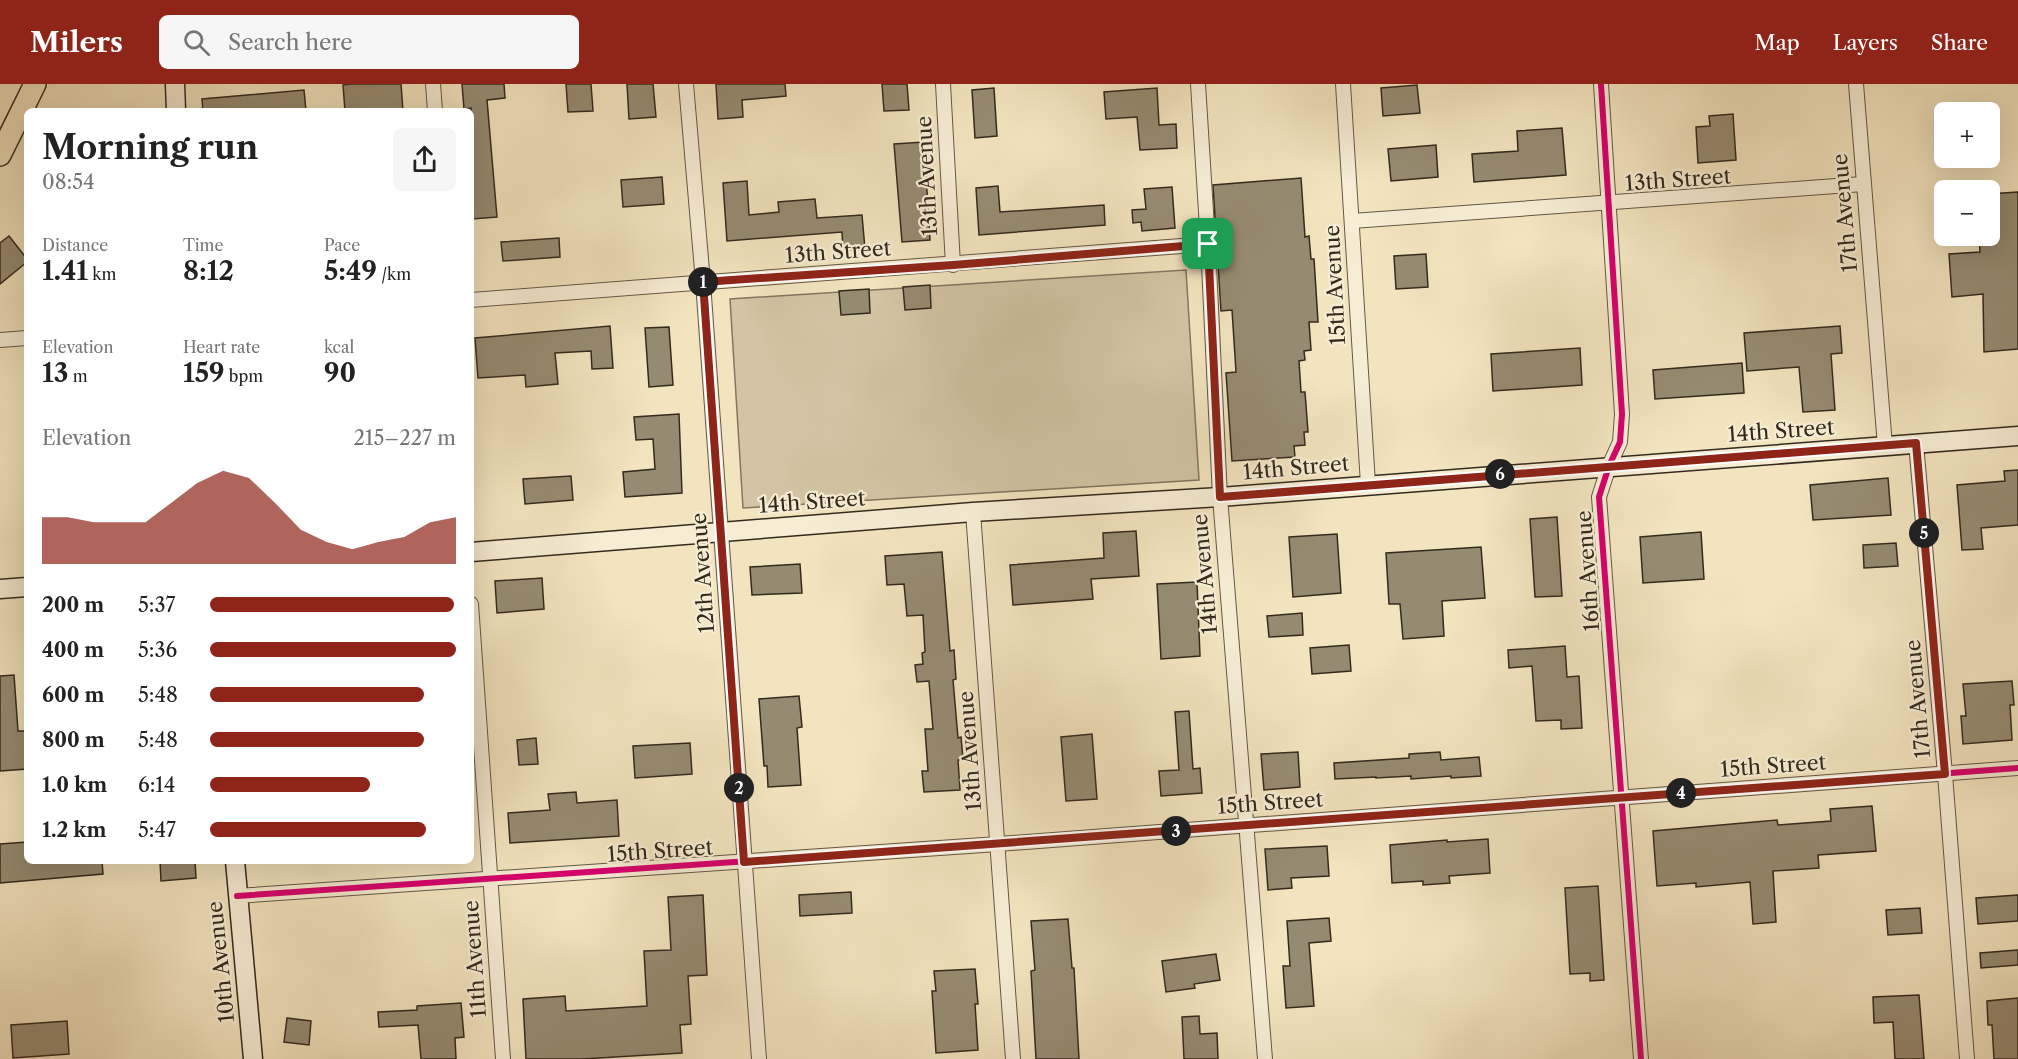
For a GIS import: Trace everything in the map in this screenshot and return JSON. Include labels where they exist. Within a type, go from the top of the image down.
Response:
[{"type":"main road","points":[[0,155],[35,84]]},
{"type":"main road","points":[[175,84],[176,108]]},
{"type":"main road","name":"14th Street","points":[[474,552],[2018,436]]},
{"type":"main road","points":[[0,589],[24,587]]},
{"type":"main road","name":"10th Avenue","points":[[235,864],[253,1059]]},
{"type":"street","points":[[433,84],[435,108]]},
{"type":"street","name":"12th Avenue","points":[[686,84],[703,282],[759,1059]]},
{"type":"street","name":"13th Avenue","points":[[943,84],[953,265]]},
{"type":"street","name":"14th Avenue","points":[[1198,84],[1220,497],[1265,1059]]},
{"type":"street","name":"15th Avenue","points":[[1343,84],[1368,484]]},
{"type":"street","name":"16th Avenue","points":[[1601,84],[1622,414],[1620,442],[1599,497],[1641,1059]]},
{"type":"street","name":"17th Avenue","points":[[1856,84],[1885,446]]},
{"type":"street","name":"13th Street","points":[[1352,221],[1863,184]]},
{"type":"street","name":"13th Street","points":[[474,300],[1208,244]]},
{"type":"street","points":[[0,340],[24,338]]},
{"type":"street","name":"17th Avenue","points":[[1916,443],[1967,1059]]},
{"type":"street","name":"13th Avenue","points":[[973,513],[1013,1059]]},
{"type":"street","name":"11th Avenue","points":[[474,645],[503,1059]]},
{"type":"street","name":"15th Street","points":[[237,896],[998,844],[2018,768]]},
{"type":"shaded area","points":[[1186,270],[1199,480],[743,508],[730,299]]},
{"type":"building","points":[[401,84],[403,108],[345,108],[343,85]]},
{"type":"building","points":[[462,84],[504,84],[505,98],[487,100],[497,217],[474,219],[474,108],[464,108]]},
{"type":"building","points":[[566,84],[591,84],[593,111],[568,112]]},
{"type":"building","points":[[627,84],[653,84],[656,117],[629,119]]},
{"type":"building","points":[[716,84],[785,84],[786,96],[742,100],[743,117],[718,119]]},
{"type":"building","points":[[882,84],[907,84],[909,110],[884,111]]},
{"type":"building","points":[[1417,85],[1420,113],[1383,116],[1381,88]]},
{"type":"building","points":[[994,88],[997,136],[975,138],[972,90]]},
{"type":"building","points":[[1157,88],[1159,125],[1176,124],[1177,148],[1140,150],[1137,117],[1106,119],[1104,92]]},
{"type":"building","points":[[304,90],[306,108],[203,108],[202,99]]},
{"type":"building","points":[[1733,114],[1736,160],[1698,163],[1696,127],[1710,126],[1709,116]]},
{"type":"building","points":[[1562,128],[1566,175],[1474,182],[1472,154],[1518,151],[1517,131]]},
{"type":"building","points":[[924,142],[930,240],[902,242],[894,144]]},
{"type":"building","points":[[1436,145],[1438,177],[1391,181],[1388,149]]},
{"type":"building","points":[[662,177],[664,204],[623,207],[621,180]]},
{"type":"building","points":[[1301,178],[1305,237],[1309,236],[1311,259],[1314,259],[1318,322],[1309,322],[1311,350],[1304,351],[1305,360],[1299,361],[1301,392],[1305,392],[1308,432],[1304,432],[1305,445],[1294,446],[1295,457],[1232,461],[1226,373],[1236,372],[1232,310],[1221,311],[1213,185]]},
{"type":"building","points":[[747,181],[749,215],[779,212],[778,202],[815,199],[817,218],[862,215],[865,249],[843,250],[842,232],[727,241],[723,183]]},
{"type":"building","points":[[998,186],[1000,212],[1104,205],[1105,225],[979,235],[976,188]]},
{"type":"building","points":[[1172,187],[1175,228],[1142,231],[1141,222],[1133,223],[1132,210],[1146,209],[1144,189]]},
{"type":"building","points":[[2018,192],[2018,349],[1984,352],[1983,294],[1952,297],[1949,254],[1980,252],[1980,246],[2000,246],[2000,193]]},
{"type":"building","points":[[9,236],[24,255],[24,264],[0,284],[0,243]]},
{"type":"building","points":[[559,238],[560,257],[503,261],[501,242]]},
{"type":"building","points":[[1426,254],[1428,287],[1396,289],[1394,256]]},
{"type":"building","points":[[930,285],[931,308],[905,310],[903,287]]},
{"type":"building","points":[[869,289],[870,313],[841,315],[839,291]]},
{"type":"building","points":[[610,326],[613,368],[592,369],[591,351],[555,353],[558,384],[526,387],[525,375],[478,378],[475,338]]},
{"type":"building","points":[[1840,326],[1842,353],[1831,354],[1835,410],[1803,412],[1799,367],[1747,371],[1744,333]]},
{"type":"building","points":[[669,327],[673,385],[649,387],[645,328]]},
{"type":"building","points":[[1580,348],[1582,385],[1493,391],[1491,354]]},
{"type":"building","points":[[1742,363],[1744,393],[1655,399],[1653,370]]},
{"type":"building","points":[[679,414],[682,493],[625,497],[623,472],[655,469],[653,439],[636,440],[634,417]]},
{"type":"building","points":[[2018,470],[2018,525],[1981,528],[1983,549],[1962,550],[1957,485],[2005,481],[2004,471]]},
{"type":"building","points":[[571,476],[573,500],[525,504],[523,479]]},
{"type":"building","points":[[1888,478],[1891,515],[1813,520],[1810,485]]},
{"type":"building","points":[[1557,517],[1562,596],[1535,597],[1530,519]]},
{"type":"building","points":[[1136,531],[1139,576],[1091,579],[1093,599],[1013,605],[1010,565],[1104,558],[1103,533]]},
{"type":"building","points":[[1701,532],[1704,579],[1643,583],[1640,537]]},
{"type":"building","points":[[1337,534],[1341,593],[1293,597],[1289,537]]},
{"type":"building","points":[[1896,543],[1898,566],[1864,568],[1863,545]]},
{"type":"building","points":[[1481,547],[1485,598],[1442,601],[1444,636],[1403,639],[1400,604],[1389,604],[1386,553]]},
{"type":"building","points":[[942,552],[950,651],[954,650],[956,679],[953,680],[958,738],[961,737],[963,759],[958,760],[960,790],[924,792],[922,771],[928,771],[925,729],[933,729],[929,681],[917,682],[915,665],[923,664],[922,653],[925,652],[923,615],[907,616],[904,584],[887,585],[885,556]]},
{"type":"building","points":[[800,564],[802,593],[752,595],[750,567]]},
{"type":"building","points":[[542,578],[544,609],[497,613],[495,581]]},
{"type":"building","points":[[1197,582],[1200,656],[1161,659],[1157,584]]},
{"type":"building","points":[[1302,613],[1303,635],[1269,637],[1267,616]]},
{"type":"building","points":[[1349,645],[1351,671],[1312,674],[1310,648]]},
{"type":"building","points":[[1565,646],[1567,677],[1579,676],[1582,728],[1561,729],[1561,720],[1536,721],[1532,666],[1509,668],[1508,650]]},
{"type":"building","points":[[14,675],[18,731],[24,731],[24,769],[0,771],[0,676]]},
{"type":"building","points":[[2012,681],[2014,705],[2010,705],[2012,740],[1963,744],[1961,716],[1966,716],[1963,684]]},
{"type":"building","points":[[799,696],[802,727],[797,728],[801,785],[768,787],[767,766],[764,766],[759,699]]},
{"type":"building","points":[[1189,711],[1193,769],[1200,768],[1202,793],[1161,796],[1159,771],[1179,770],[1175,712]]},
{"type":"building","points":[[1092,734],[1097,799],[1066,801],[1061,737]]},
{"type":"building","points":[[536,738],[538,764],[519,765],[517,740]]},
{"type":"building","points":[[690,743],[692,774],[635,778],[633,746]]},
{"type":"building","points":[[1298,752],[1300,787],[1264,790],[1261,754]]},
{"type":"building","points":[[1440,752],[1441,760],[1479,757],[1481,776],[1335,779],[1334,763],[1409,758],[1409,754]]},
{"type":"building","points":[[576,792],[577,803],[617,800],[619,836],[510,843],[508,813],[550,810],[548,794]]},
{"type":"building","points":[[1872,806],[1876,851],[1818,855],[1819,868],[1773,871],[1776,922],[1753,924],[1750,882],[1696,887],[1696,883],[1657,886],[1653,831],[1777,820],[1778,825],[1831,821],[1830,809]]},
{"type":"building","points":[[1488,839],[1490,873],[1449,876],[1450,883],[1423,885],[1423,881],[1392,883],[1390,845]]},
{"type":"building","points":[[24,842],[24,864],[102,864],[103,874],[0,883],[0,844]]},
{"type":"building","points":[[1327,846],[1329,876],[1291,878],[1292,888],[1268,890],[1265,849]]},
{"type":"building","points":[[160,864],[195,864],[196,878],[161,881]]},
{"type":"building","points":[[1598,886],[1604,980],[1590,981],[1590,973],[1570,974],[1565,888]]},
{"type":"building","points":[[851,892],[852,913],[800,916],[799,895]]},
{"type":"building","points":[[703,895],[707,975],[688,976],[691,1024],[680,1025],[682,1053],[582,1059],[526,1059],[523,999],[565,996],[566,1011],[647,1006],[644,951],[671,950],[668,897]]},
{"type":"building","points":[[2018,895],[2018,921],[1978,924],[1976,898]]},
{"type":"building","points":[[1920,908],[1922,933],[1888,935],[1886,910]]},
{"type":"building","points":[[1329,918],[1331,941],[1309,943],[1314,1006],[1286,1008],[1283,966],[1290,966],[1287,921]]},
{"type":"building","points":[[1068,919],[1072,968],[1074,968],[1079,1059],[1036,1059],[1031,971],[1035,970],[1031,921]]},
{"type":"building","points":[[2018,950],[2018,965],[1981,968],[1980,953]]},
{"type":"building","points":[[1216,954],[1220,980],[1194,984],[1195,988],[1166,992],[1162,961]]},
{"type":"building","points":[[975,969],[978,1050],[936,1053],[932,991],[936,991],[934,971]]},
{"type":"building","points":[[1919,995],[1924,1059],[1895,1059],[1893,1022],[1874,1023],[1873,997]]},
{"type":"building","points":[[2018,998],[2018,1059],[1994,1059],[1992,1025],[1988,1025],[1987,1001]]},
{"type":"building","points":[[461,1003],[464,1037],[455,1038],[456,1059],[421,1059],[418,1025],[379,1027],[378,1012],[417,1010],[417,1006]]},
{"type":"building","points":[[1199,1016],[1200,1034],[1217,1033],[1218,1059],[1184,1059],[1182,1017]]},
{"type":"building","points":[[287,1018],[311,1021],[309,1045],[284,1042]]},
{"type":"building","points":[[67,1021],[69,1054],[13,1058],[11,1025]]},
{"type":"cycle path","points":[[1601,84],[1622,414],[1620,442],[1599,497],[1641,1059]]},
{"type":"cycle path","points":[[237,896],[998,844],[2018,768]]},
{"type":"route","points":[[1208,244],[1220,497],[1916,443],[1945,774],[744,862],[703,282],[953,265],[1208,244]]}]
